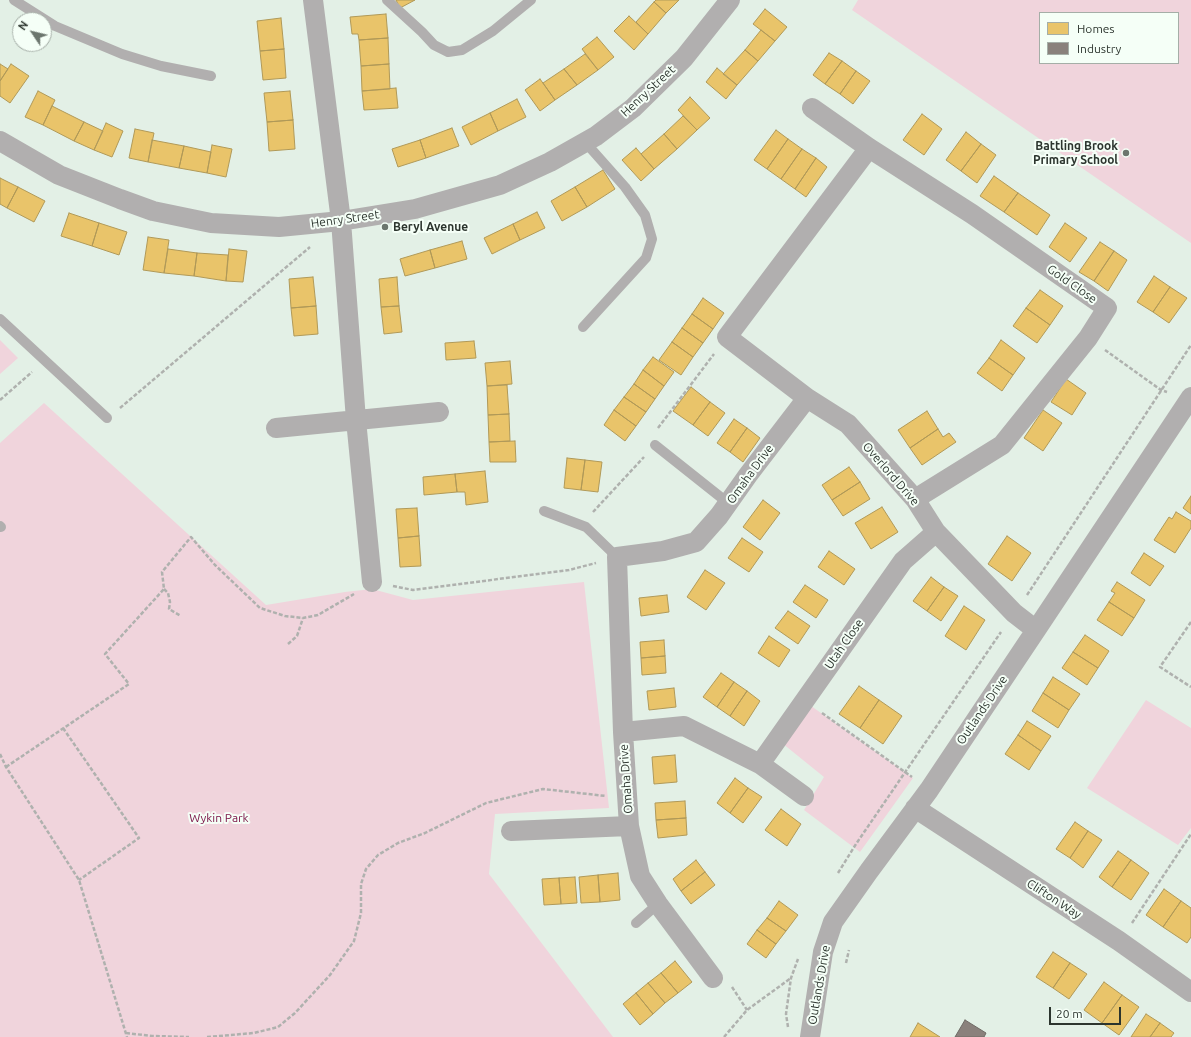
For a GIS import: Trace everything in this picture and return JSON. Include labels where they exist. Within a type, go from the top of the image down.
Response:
[{"type":"street","points":[[313,0],[341,221],[356,420],[372,582]]},
{"type":"street","name":"Henry Street","points":[[0,141],[58,175],[153,211],[211,223],[279,227],[341,221],[414,209],[500,185],[550,162],[585,142],[633,108],[684,58],[730,0]]},
{"type":"street","points":[[812,108],[869,148]]},
{"type":"street","name":"Overlord Drive","points":[[869,148],[727,337],[807,398],[848,424],[915,500],[936,532],[1014,613],[1036,630]]},
{"type":"street","name":"Gold Close","points":[[869,148],[972,214],[1106,308],[1088,338],[1002,445],[915,500]]},
{"type":"street","name":"Omaha Drive","points":[[713,978],[658,904],[640,876],[629,826],[627,800],[623,732],[617,557],[663,551],[696,542],[719,516],[748,475],[807,398]]},
{"type":"street","name":"Outlands Drive","points":[[810,1037],[823,952],[833,922],[929,790],[1190,401]]},
{"type":"street","points":[[276,428],[439,412]]},
{"type":"street","name":"Utah Close","points":[[760,764],[903,561],[936,532]]},
{"type":"street","points":[[623,732],[684,726],[760,764],[804,796]]},
{"type":"street","name":"Clifton Way","points":[[915,808],[1119,941],[1191,992]]},
{"type":"street","points":[[511,831],[629,826]]},
{"type":"lane","points":[[14,0],[55,26],[122,54],[161,66],[211,76]]},
{"type":"lane","points":[[388,0],[434,45],[448,52],[462,50],[493,31],[531,0]]},
{"type":"lane","points":[[583,327],[646,258],[652,239],[645,215],[625,187],[585,142]]},
{"type":"lane","points":[[0,318],[107,418]]},
{"type":"lane","points":[[655,445],[728,503]]},
{"type":"lane","points":[[544,510],[586,527],[617,557]]},
{"type":"lane","points":[[636,923],[658,904]]},
{"type":"path","points":[[107,418],[311,246]]},
{"type":"path","points":[[1088,338],[1161,390],[1190,401]]},
{"type":"path","points":[[0,400],[34,370]]},
{"type":"path","points":[[181,616],[169,609],[170,602],[168,593],[164,589],[162,572],[191,537],[215,565],[260,608],[285,616],[303,618],[318,615],[372,582],[414,590],[569,570],[617,557]]},
{"type":"path","points":[[6,767],[129,684],[105,654],[164,589]]},
{"type":"path","points":[[288,644],[297,636],[303,618]]},
{"type":"path","points":[[1191,622],[1160,667],[1191,687]]},
{"type":"path","points":[[804,701],[906,772],[929,790]]},
{"type":"path","points":[[63,728],[139,838],[79,880]]},
{"type":"path","points":[[0,754],[6,767],[79,880],[127,1037]]},
{"type":"path","points":[[207,1037],[254,1033],[272,1029],[278,1027],[295,1014],[330,975],[354,940],[361,913],[361,884],[366,869],[378,856],[398,843],[425,833],[486,802],[543,790],[627,800]]},
{"type":"path","points":[[1119,941],[1191,834]]},
{"type":"path","points":[[724,1037],[747,1010],[796,974]]},
{"type":"path","points":[[126,1033],[152,1036],[189,1037]]},
{"type":"green space","name":"Battling Brook Primary School","points":[[858,0],[1191,0],[1191,243],[852,10]]},
{"type":"green space","points":[[0,340],[18,358],[0,374]]},
{"type":"green space","name":"Wykin Park","points":[[44,403],[266,605],[372,589],[413,600],[584,582],[609,808],[495,814],[489,874],[613,1037],[0,1037],[0,443]]},
{"type":"green space","points":[[1146,700],[1191,728],[1191,828],[1178,845],[1087,788]]},
{"type":"green space","points":[[804,701],[913,778],[860,852],[804,810],[824,777],[777,739]]},
{"type":"building: Homes","points":[[396,0],[415,0],[400,8]]},
{"type":"building: Homes","points":[[656,0],[679,0],[666,13],[654,2]]},
{"type":"building: Homes","points":[[654,2],[666,13],[648,34],[636,22]]},
{"type":"building: Homes","points":[[765,9],[787,27],[775,41],[753,24]]},
{"type":"building: Homes","points":[[386,14],[388,38],[359,40],[358,34],[352,34],[350,17]]},
{"type":"building: Homes","points":[[629,16],[648,34],[634,50],[614,31]]},
{"type":"building: Homes","points":[[281,18],[284,49],[260,51],[257,21]]},
{"type":"building: Homes","points":[[761,30],[775,41],[758,61],[745,50]]},
{"type":"building: Homes","points":[[597,37],[614,57],[598,70],[582,49]]},
{"type":"building: Homes","points":[[388,38],[389,64],[361,66],[359,40]]},
{"type":"building: Homes","points":[[284,49],[286,78],[263,80],[260,51]]},
{"type":"building: Homes","points":[[745,50],[758,61],[737,85],[723,74]]},
{"type":"building: Homes","points":[[829,53],[842,61],[825,84],[813,75]]},
{"type":"building: Homes","points":[[585,54],[598,70],[577,85],[564,69]]},
{"type":"building: Homes","points":[[842,61],[856,71],[840,94],[825,84]]},
{"type":"building: Homes","points":[[0,64],[8,69],[0,81]]},
{"type":"building: Homes","points":[[11,64],[29,76],[10,103],[0,96],[0,81]]},
{"type":"building: Homes","points":[[389,64],[390,89],[362,91],[361,66]]},
{"type":"building: Homes","points":[[717,68],[737,85],[726,99],[706,82]]},
{"type":"building: Homes","points":[[564,69],[577,85],[555,100],[543,83]]},
{"type":"building: Homes","points":[[856,71],[870,81],[853,104],[840,94]]},
{"type":"building: Homes","points":[[540,79],[555,100],[540,111],[525,90]]},
{"type":"building: Homes","points":[[396,88],[398,108],[364,110],[362,91]]},
{"type":"building: Homes","points":[[38,91],[55,100],[43,125],[25,117]]},
{"type":"building: Homes","points":[[290,91],[293,120],[267,122],[264,93]]},
{"type":"building: Homes","points":[[690,97],[710,118],[697,130],[678,110]]},
{"type":"building: Homes","points":[[517,99],[526,117],[498,131],[490,113]]},
{"type":"building: Homes","points":[[52,106],[84,122],[74,141],[43,125]]},
{"type":"building: Homes","points":[[490,113],[498,131],[471,145],[462,127]]},
{"type":"building: Homes","points":[[922,114],[942,129],[924,155],[903,140]]},
{"type":"building: Homes","points":[[683,116],[697,130],[677,149],[664,134]]},
{"type":"building: Homes","points":[[293,120],[295,149],[269,151],[267,122]]},
{"type":"building: Homes","points":[[84,122],[103,131],[94,150],[74,141]]},
{"type":"building: Homes","points":[[106,123],[123,131],[112,157],[94,150]]},
{"type":"building: Homes","points":[[452,128],[459,146],[426,158],[420,140]]},
{"type":"building: Homes","points":[[135,129],[154,133],[148,162],[129,158]]},
{"type":"building: Homes","points":[[776,130],[788,139],[767,169],[754,160]]},
{"type":"building: Homes","points":[[966,132],[981,144],[961,171],[946,160]]},
{"type":"building: Homes","points":[[664,134],[677,149],[654,169],[641,154]]},
{"type":"building: Homes","points":[[788,139],[802,149],[781,179],[767,169]]},
{"type":"building: Homes","points":[[152,140],[184,146],[179,168],[148,162]]},
{"type":"building: Homes","points":[[420,140],[426,158],[398,167],[392,149]]},
{"type":"building: Homes","points":[[981,144],[996,155],[977,183],[961,171]]},
{"type":"building: Homes","points":[[212,145],[232,149],[226,177],[207,173]]},
{"type":"building: Homes","points":[[184,146],[211,152],[207,173],[179,168]]},
{"type":"building: Homes","points":[[636,148],[654,169],[641,181],[622,160]]},
{"type":"building: Homes","points":[[802,149],[816,158],[795,189],[781,179]]},
{"type":"building: Homes","points":[[816,158],[827,167],[806,197],[795,189]]},
{"type":"building: Homes","points":[[603,170],[615,189],[587,207],[575,187]]},
{"type":"building: Homes","points":[[994,176],[1018,193],[1004,212],[980,196]]},
{"type":"building: Homes","points":[[0,178],[18,187],[7,208],[0,204]]},
{"type":"building: Homes","points":[[18,187],[45,201],[34,222],[7,208]]},
{"type":"building: Homes","points":[[575,187],[587,207],[562,221],[551,201]]},
{"type":"building: Homes","points":[[1018,193],[1050,215],[1037,235],[1004,212]]},
{"type":"building: Homes","points":[[537,212],[545,228],[520,240],[513,224]]},
{"type":"building: Homes","points":[[69,213],[99,223],[92,246],[61,236]]},
{"type":"building: Homes","points":[[99,223],[127,232],[119,255],[92,246]]},
{"type":"building: Homes","points":[[1065,223],[1087,238],[1070,262],[1049,247]]},
{"type":"building: Homes","points":[[513,224],[520,240],[492,254],[484,238]]},
{"type":"building: Homes","points":[[148,237],[169,240],[164,273],[143,270]]},
{"type":"building: Homes","points":[[462,241],[467,259],[435,268],[430,250]]},
{"type":"building: Homes","points":[[1100,242],[1114,251],[1094,281],[1079,272]]},
{"type":"building: Homes","points":[[168,249],[197,253],[194,276],[164,273]]},
{"type":"building: Homes","points":[[229,249],[247,251],[243,282],[226,281]]},
{"type":"building: Homes","points":[[430,250],[435,268],[405,276],[400,259]]},
{"type":"building: Homes","points":[[1114,251],[1127,260],[1108,291],[1094,281]]},
{"type":"building: Homes","points":[[197,253],[228,255],[226,281],[194,276]]},
{"type":"building: Homes","points":[[1154,276],[1170,287],[1153,312],[1137,302]]},
{"type":"building: Homes","points":[[313,277],[316,306],[291,308],[289,279]]},
{"type":"building: Homes","points":[[397,277],[399,306],[381,307],[379,279]]},
{"type":"building: Homes","points":[[1170,287],[1187,298],[1169,323],[1153,312]]},
{"type":"building: Homes","points":[[1040,290],[1063,306],[1050,325],[1026,308]]},
{"type":"building: Homes","points":[[703,298],[724,313],[713,329],[692,314]]},
{"type":"building: Homes","points":[[316,306],[318,334],[294,336],[291,308]]},
{"type":"building: Homes","points":[[399,306],[402,332],[384,334],[381,307]]},
{"type":"building: Homes","points":[[1026,308],[1050,325],[1037,343],[1013,326]]},
{"type":"building: Homes","points":[[692,314],[713,329],[703,343],[682,328]]},
{"type":"building: Homes","points":[[682,328],[703,343],[693,357],[672,342]]},
{"type":"building: Homes","points":[[1001,340],[1025,358],[1013,375],[989,358]]},
{"type":"building: Homes","points":[[474,341],[476,358],[446,360],[445,343]]},
{"type":"building: Homes","points":[[672,342],[693,357],[681,375],[659,360]]},
{"type":"building: Homes","points":[[653,357],[674,372],[664,386],[643,370]]},
{"type":"building: Homes","points":[[989,358],[1013,375],[1002,391],[977,373]]},
{"type":"building: Homes","points":[[510,361],[512,384],[487,386],[485,363]]},
{"type":"building: Homes","points":[[643,370],[664,386],[655,399],[634,384]]},
{"type":"building: Homes","points":[[1066,379],[1086,393],[1072,415],[1051,402]]},
{"type":"building: Homes","points":[[634,384],[655,399],[646,412],[624,397]]},
{"type":"building: Homes","points":[[507,385],[509,414],[488,415],[487,386]]},
{"type":"building: Homes","points":[[691,387],[710,402],[693,425],[673,411]]},
{"type":"building: Homes","points":[[624,397],[646,412],[636,426],[614,410]]},
{"type":"building: Homes","points":[[710,402],[725,413],[708,436],[693,425]]},
{"type":"building: Homes","points":[[614,410],[636,426],[625,441],[604,425]]},
{"type":"building: Homes","points":[[1043,410],[1062,423],[1043,451],[1024,438]]},
{"type":"building: Homes","points":[[927,411],[938,429],[910,448],[898,430]]},
{"type":"building: Homes","points":[[509,414],[510,441],[489,442],[488,415]]},
{"type":"building: Homes","points":[[734,419],[747,428],[730,452],[717,443]]},
{"type":"building: Homes","points":[[747,428],[760,438],[743,462],[730,452]]},
{"type":"building: Homes","points":[[938,429],[943,437],[949,433],[956,442],[922,465],[910,448]]},
{"type":"building: Homes","points":[[515,441],[516,462],[490,462],[489,442]]},
{"type":"building: Homes","points":[[567,458],[585,460],[581,490],[564,488]]},
{"type":"building: Homes","points":[[585,460],[602,462],[598,492],[581,490]]},
{"type":"building: Homes","points":[[849,467],[860,482],[832,500],[822,485]]},
{"type":"building: Homes","points":[[485,471],[488,502],[466,505],[465,492],[457,492],[455,474]]},
{"type":"building: Homes","points":[[455,474],[457,492],[424,495],[423,477]]},
{"type":"building: Homes","points":[[860,482],[870,499],[843,516],[832,500]]},
{"type":"building: Homes","points":[[1191,496],[1191,514],[1183,508]]},
{"type":"building: Homes","points":[[763,500],[780,513],[760,540],[743,527]]},
{"type":"building: Homes","points":[[882,507],[898,532],[871,549],[855,523]]},
{"type":"building: Homes","points":[[417,508],[419,536],[398,538],[396,509]]},
{"type":"building: Homes","points":[[1176,512],[1191,521],[1191,528],[1175,553],[1154,540],[1169,517],[1172,519]]},
{"type":"building: Homes","points":[[419,536],[421,566],[400,567],[398,538]]},
{"type":"building: Homes","points":[[1007,536],[1031,553],[1012,581],[988,564]]},
{"type":"building: Homes","points":[[742,538],[763,552],[749,572],[728,558]]},
{"type":"building: Homes","points":[[829,551],[855,569],[844,585],[818,567]]},
{"type":"building: Homes","points":[[1144,553],[1164,566],[1150,586],[1131,573]]},
{"type":"building: Homes","points":[[705,570],[725,583],[706,610],[687,597]]},
{"type":"building: Homes","points":[[931,577],[944,587],[927,611],[913,601]]},
{"type":"building: Homes","points":[[1117,582],[1145,600],[1134,618],[1109,602],[1115,593],[1111,591]]},
{"type":"building: Homes","points":[[805,585],[828,600],[816,618],[793,602]]},
{"type":"building: Homes","points":[[944,587],[958,596],[941,621],[927,611]]},
{"type":"building: Homes","points":[[667,595],[669,612],[641,616],[639,598]]},
{"type":"building: Homes","points":[[1109,602],[1134,618],[1122,636],[1097,620]]},
{"type":"building: Homes","points":[[964,606],[985,620],[966,650],[945,636]]},
{"type":"building: Homes","points":[[788,611],[810,626],[798,644],[775,628]]},
{"type":"building: Homes","points":[[1085,635],[1109,651],[1098,668],[1073,652]]},
{"type":"building: Homes","points":[[769,636],[790,650],[779,667],[758,653]]},
{"type":"building: Homes","points":[[664,640],[665,656],[641,658],[640,642]]},
{"type":"building: Homes","points":[[1073,652],[1098,668],[1087,685],[1062,668]]},
{"type":"building: Homes","points":[[665,656],[666,673],[642,675],[641,658]]},
{"type":"building: Homes","points":[[721,673],[734,682],[717,707],[703,697]]},
{"type":"building: Homes","points":[[1053,677],[1080,694],[1069,710],[1043,693]]},
{"type":"building: Homes","points":[[734,682],[747,691],[730,716],[717,707]]},
{"type":"building: Homes","points":[[859,686],[879,700],[860,728],[839,714]]},
{"type":"building: Homes","points":[[674,688],[676,707],[649,710],[647,691]]},
{"type":"building: Homes","points":[[747,691],[760,701],[744,726],[730,716]]},
{"type":"building: Homes","points":[[1043,693],[1069,710],[1058,728],[1032,711]]},
{"type":"building: Homes","points":[[879,700],[902,716],[883,744],[860,728]]},
{"type":"building: Homes","points":[[1027,721],[1051,736],[1041,751],[1018,735]]},
{"type":"building: Homes","points":[[1018,735],[1041,751],[1029,770],[1005,754]]},
{"type":"building: Homes","points":[[675,755],[677,782],[654,784],[652,757]]},
{"type":"building: Homes","points":[[735,778],[748,788],[730,813],[717,803]]},
{"type":"building: Homes","points":[[748,788],[762,797],[743,823],[730,813]]},
{"type":"building: Homes","points":[[685,801],[686,818],[656,820],[655,803]]},
{"type":"building: Homes","points":[[781,809],[801,824],[787,846],[765,830]]},
{"type":"building: Homes","points":[[686,818],[687,835],[658,838],[656,820]]},
{"type":"building: Homes","points":[[1075,822],[1088,831],[1070,858],[1056,849]]},
{"type":"building: Homes","points":[[1088,831],[1102,840],[1083,868],[1070,858]]},
{"type":"building: Homes","points":[[1118,851],[1131,860],[1112,887],[1099,877]]},
{"type":"building: Homes","points":[[696,860],[705,872],[681,891],[673,879]]},
{"type":"building: Homes","points":[[1131,860],[1149,873],[1131,900],[1112,887]]},
{"type":"building: Homes","points":[[705,872],[715,885],[691,904],[681,891]]},
{"type":"building: Homes","points":[[618,873],[620,900],[600,902],[598,875]]},
{"type":"building: Homes","points":[[598,875],[600,902],[581,903],[579,877]]},
{"type":"building: Homes","points":[[575,877],[577,903],[561,904],[559,878]]},
{"type":"building: Homes","points":[[559,878],[561,904],[544,905],[542,879]]},
{"type":"building: Homes","points":[[1164,889],[1181,901],[1163,927],[1146,915]]},
{"type":"building: Homes","points":[[779,901],[798,915],[786,931],[767,918]]},
{"type":"building: Homes","points":[[1181,901],[1191,908],[1191,937],[1187,943],[1163,927]]},
{"type":"building: Homes","points":[[767,918],[786,931],[776,944],[757,930]]},
{"type":"building: Homes","points":[[757,930],[776,944],[766,958],[747,944]]},
{"type":"building: Homes","points":[[1053,952],[1070,963],[1053,988],[1036,977]]},
{"type":"building: Homes","points":[[675,961],[692,982],[678,993],[661,973]]},
{"type":"building: Homes","points":[[1070,963],[1087,974],[1069,999],[1053,988]]},
{"type":"building: Homes","points":[[661,973],[678,993],[665,1003],[648,983]]},
{"type":"building: Homes","points":[[1104,982],[1122,995],[1102,1023],[1084,1010]]},
{"type":"building: Homes","points":[[648,983],[665,1003],[653,1014],[636,993]]},
{"type":"building: Homes","points":[[636,993],[653,1014],[640,1025],[623,1004]]},
{"type":"building: Homes","points":[[1122,995],[1139,1007],[1119,1035],[1102,1023]]},
{"type":"building: Homes","points":[[1146,1014],[1160,1023],[1150,1037],[1131,1037]]},
{"type":"building: Homes","points":[[918,1023],[940,1037],[910,1037]]},
{"type":"building: Homes","points":[[1160,1023],[1174,1033],[1171,1037],[1150,1037]]},
{"type":"building: Industry","points":[[965,1020],[986,1033],[984,1037],[955,1037]]},
{"type":"place","name":"Battling Brook Primary School","points":[[1126,153]]},
{"type":"place","name":"Beryl Avenue","points":[[385,227]]}]
